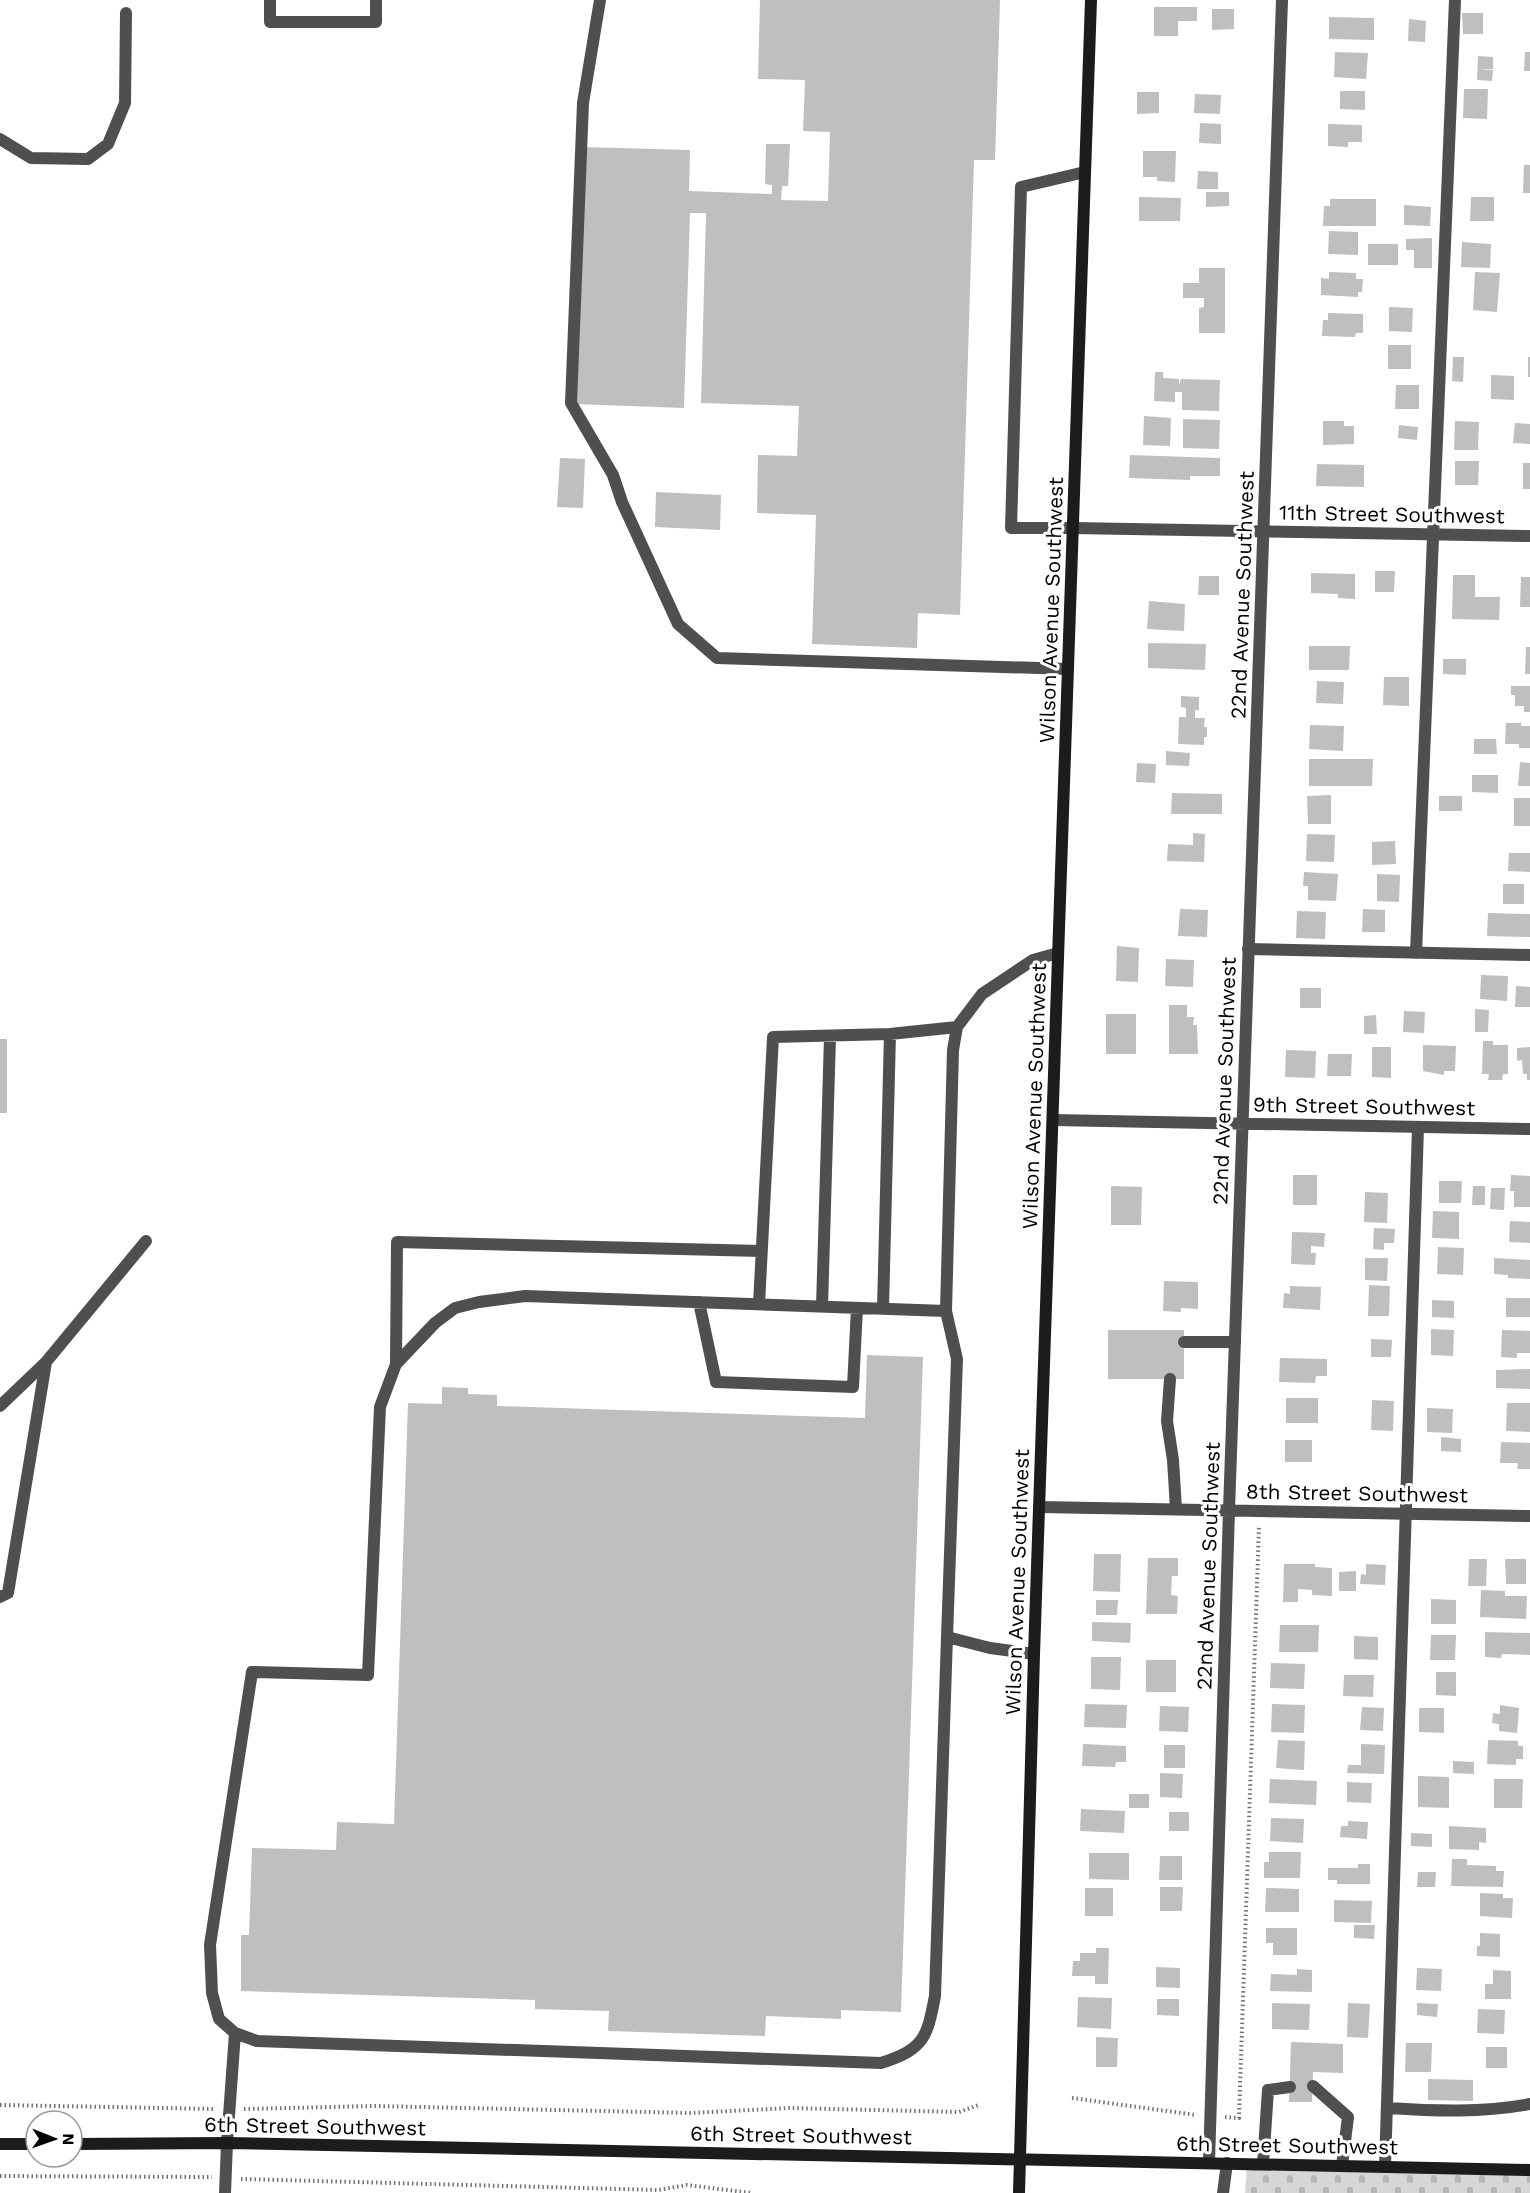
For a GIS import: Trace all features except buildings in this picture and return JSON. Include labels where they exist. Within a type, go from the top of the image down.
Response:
[{"type":"main road","name":"Wilson Avenue Southwest","points":[[1019,2193],[1034,1654],[1091,0]]},
{"type":"main road","name":"6th Street Southwest","points":[[84,2144],[227,2143],[1530,2170]]},
{"type":"main road","points":[[0,2144],[24,2144]]},
{"type":"street","points":[[270,0],[270,22],[376,22],[376,0]]},
{"type":"street","points":[[600,0],[583,104],[571,403],[613,475],[622,502],[678,624],[717,658],[1068,669]]},
{"type":"street","name":"22nd Avenue Southwest","points":[[1209,2163],[1242,1123],[1282,0]]},
{"type":"street","points":[[1416,953],[1455,0]]},
{"type":"street","points":[[0,139],[31,158],[88,159],[108,144],[125,103],[126,13]]},
{"type":"street","name":"11th Street Southwest","points":[[1085,172],[1021,187],[1011,528],[1530,536]]},
{"type":"street","points":[[1248,950],[1530,955]]},
{"type":"street","points":[[761,1251],[398,1242],[396,1364],[380,1407],[368,1675],[252,1672],[210,1945],[212,1993],[219,2019],[235,2033],[257,2041],[881,2063],[900,2057],[919,2044],[928,2031],[935,1996],[957,1359],[946,1311],[953,1050],[957,1027],[982,994],[1033,960],[1058,953]]},
{"type":"street","points":[[759,1304],[773,1037],[890,1034],[957,1027]]},
{"type":"street","points":[[883,1309],[890,1034]]},
{"type":"street","points":[[822,1307],[830,1037]]},
{"type":"street","name":"9th Street Southwest","points":[[1053,1120],[1530,1130]]},
{"type":"street","points":[[1385,2167],[1418,1127]]},
{"type":"street","points":[[0,1406],[46,1362],[146,1241]]},
{"type":"street","points":[[396,1364],[435,1323],[455,1308],[479,1302],[525,1296],[946,1311]]},
{"type":"street","points":[[699,1302],[716,1382],[853,1387],[857,1308]]},
{"type":"street","points":[[1184,1342],[1235,1342]]},
{"type":"street","points":[[0,1597],[8,1593],[46,1362]]},
{"type":"street","points":[[1170,1379],[1167,1421],[1173,1460],[1176,1509]]},
{"type":"street","name":"8th Street Southwest","points":[[1039,1507],[1530,1516]]},
{"type":"street","points":[[947,1637],[990,1648],[1034,1654]]},
{"type":"street","points":[[225,2193],[235,2033]]},
{"type":"street","points":[[1263,2164],[1268,2090],[1290,2086]]},
{"type":"street","points":[[1313,2086],[1348,2117],[1342,2166]]},
{"type":"street","points":[[1386,2108],[1438,2111],[1497,2110],[1530,2104]]},
{"type":"street","points":[[1223,2193],[1227,2163]]},
{"type":"path","points":[[0,2105],[230,2109],[375,2106],[691,2113],[790,2108],[959,2112],[979,2105]]},
{"type":"path","points":[[0,2176],[200,2176],[658,2190],[687,2185],[752,2193]]},
{"type":"green space","points":[[1247,2164],[1530,2170],[1530,2193],[1245,2193]]}]
